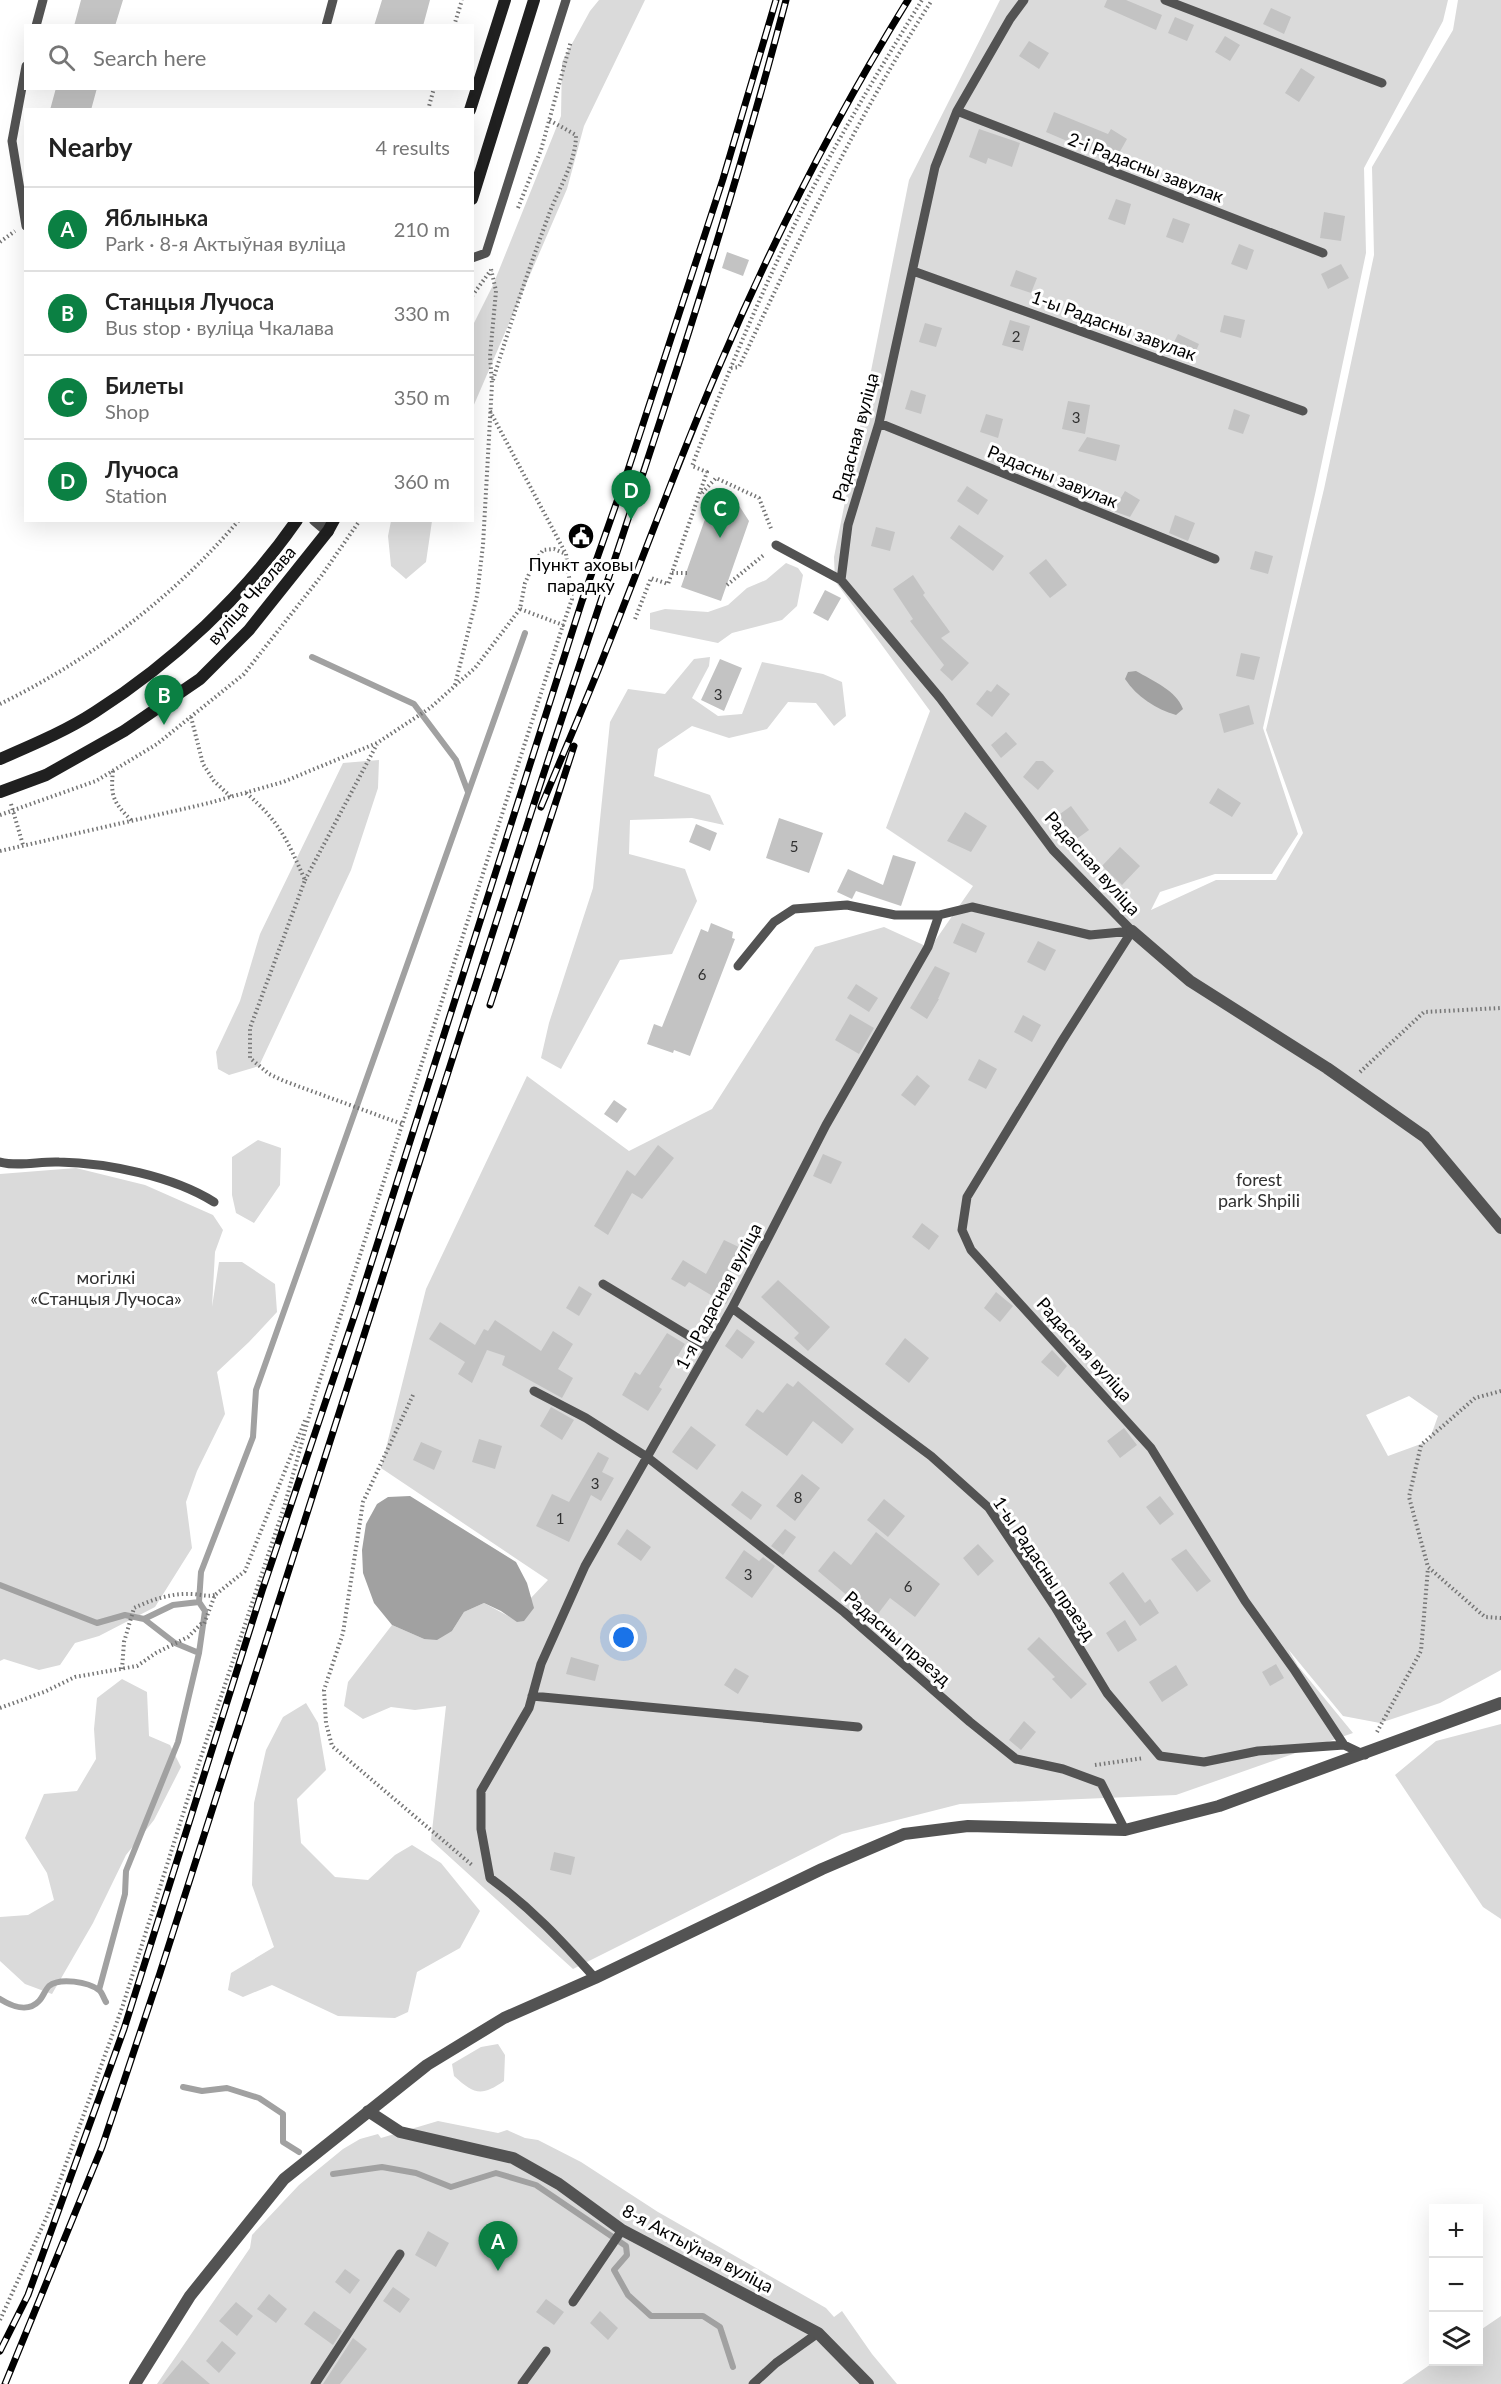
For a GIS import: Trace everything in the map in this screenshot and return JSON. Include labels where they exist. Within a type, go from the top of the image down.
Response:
[{"type":"main road","points":[[471,108],[505,0]]},
{"type":"main road","points":[[474,193],[534,0]]},
{"type":"main road","name":"вуліца Чкалава","points":[[0,759],[94,713],[171,656],[254,578],[296,522]]},
{"type":"main road","name":"вуліца Чкалава","points":[[0,792],[46,775],[105,742],[200,679],[249,630],[331,526]]},
{"type":"street","points":[[1132,931],[1190,981],[1349,1083],[1425,1137],[1501,1228]]},
{"type":"street","points":[[135,2384],[190,2296],[284,2179],[427,2065],[504,2018],[595,1978],[822,1869],[904,1834],[968,1826],[1125,1830],[1219,1806],[1365,1755],[1501,1703]]},
{"type":"street","name":"8-я Актыўная вуліца","points":[[368,2111],[400,2132],[513,2158],[559,2184],[620,2232],[818,2333],[868,2384]]},
{"type":"lane","points":[[37,24],[43,0]]},
{"type":"lane","points":[[327,24],[333,0]]},
{"type":"lane","points":[[474,257],[486,253],[566,0]]},
{"type":"lane","name":"Радасная вуліца","points":[[1024,0],[1010,19],[957,111],[935,167],[879,423],[848,525],[841,580],[940,698],[1053,850],[1132,931],[967,1197],[962,1230],[971,1250],[1151,1448],[1245,1601],[1344,1745]]},
{"type":"lane","points":[[1165,0],[1382,83]]},
{"type":"lane","points":[[24,77],[12,141],[24,214]]},
{"type":"lane","name":"2-і Радасны завулак","points":[[957,111],[1323,254]]},
{"type":"lane","name":"1-ы Радасны завулак","points":[[913,271],[1303,411]]},
{"type":"lane","name":"Радасны завулак","points":[[879,423],[1215,559]]},
{"type":"lane","points":[[776,545],[841,580]]},
{"type":"lane","points":[[738,966],[774,922],[794,909],[847,905],[895,915],[939,915],[972,907],[1090,935],[1132,931]]},
{"type":"lane","name":"1-я Радасная вуліца","points":[[490,1878],[481,1829],[481,1791],[530,1708],[541,1664],[585,1566],[732,1308],[826,1125],[928,947],[939,915]]},
{"type":"lane","points":[[0,1162],[10,1165],[57,1162],[102,1164],[193,1189],[214,1202]]},
{"type":"lane","points":[[603,1284],[710,1348]]},
{"type":"lane","name":"1-ы Радасны праезд","points":[[732,1308],[931,1456],[989,1508],[1055,1607],[1107,1693],[1160,1756]]},
{"type":"lane","name":"Радасны праезд","points":[[534,1391],[586,1418],[647,1457],[844,1612],[1016,1759],[1063,1769],[1101,1783],[1125,1830]]},
{"type":"lane","points":[[532,1696],[858,1727]]},
{"type":"lane","points":[[1160,1756],[1204,1762],[1258,1751],[1344,1745],[1365,1755]]},
{"type":"lane","points":[[490,1878],[516,1897],[554,1931],[595,1978]]},
{"type":"lane","points":[[573,2302],[620,2232]]},
{"type":"lane","points":[[315,2384],[400,2254]]},
{"type":"lane","points":[[753,2384],[776,2363],[818,2333]]},
{"type":"lane","points":[[522,2384],[546,2351]]},
{"type":"path","points":[[455,24],[462,0]]},
{"type":"path","points":[[635,619],[651,578],[668,584],[707,472],[692,466],[730,368],[765,289],[812,190],[922,0]]},
{"type":"path","points":[[730,368],[739,367],[813,210],[881,84],[932,0]]},
{"type":"path","points":[[429,108],[433,90]]},
{"type":"path","points":[[455,686],[477,596],[487,496],[489,410],[492,384],[522,286],[576,149],[576,135],[549,120]]},
{"type":"path","points":[[491,269],[496,291],[490,356],[492,384]]},
{"type":"path","points":[[0,2320],[48,2214],[116,2025],[199,1763],[285,1504],[314,1398],[572,599],[566,555],[489,410]]},
{"type":"path","points":[[699,496],[716,478],[759,498],[776,545],[727,585]]},
{"type":"path","points":[[0,704],[105,643],[176,585],[237,522]]},
{"type":"path","points":[[0,851],[246,792],[293,778],[377,743],[430,708],[475,668],[520,609],[525,583],[543,550],[554,549],[566,555]]},
{"type":"path","points":[[672,573],[687,573]]},
{"type":"path","points":[[520,609],[563,626]]},
{"type":"path","points":[[191,717],[203,764],[214,781],[231,796]]},
{"type":"path","points":[[377,743],[305,880],[250,1028],[250,1058],[269,1074],[402,1124]]},
{"type":"path","points":[[113,771],[111,784],[113,799],[132,821]]},
{"type":"path","points":[[246,792],[269,813],[286,838],[305,880]]},
{"type":"path","points":[[11,804],[23,845]]},
{"type":"path","points":[[1349,1083],[1424,1012],[1501,1008]]},
{"type":"path","points":[[1365,1755],[1421,1651],[1428,1567],[1409,1497],[1421,1445],[1475,1398],[1501,1391]]},
{"type":"path","points":[[413,1395],[363,1502],[343,1633],[324,1690],[326,1723],[332,1746],[471,1865],[490,1878]]},
{"type":"path","points":[[122,1669],[124,1642],[134,1608],[160,1598],[191,1594],[204,1597],[215,1595],[245,1571],[314,1398]]},
{"type":"path","points":[[1428,1567],[1485,1617],[1501,1618]]},
{"type":"path","points":[[0,1708],[44,1692],[75,1677],[137,1666],[156,1653],[188,1637],[203,1624],[215,1595]]},
{"type":"path","points":[[1063,1769],[1160,1756]]},
{"type":"green space","points":[[599,0],[645,0],[584,126],[567,189],[474,405],[474,323],[493,285],[561,116],[562,62],[590,11]]},
{"type":"green space","name":"forest park Shpili","points":[[1000,0],[1448,0],[1443,21],[1364,168],[1366,253],[1263,728],[1298,834],[1272,874],[1215,874],[1160,892],[1151,910],[1216,880],[1276,880],[1303,833],[1266,730],[1324,489],[1374,255],[1372,167],[1453,30],[1458,0],[1501,0],[1501,1670],[1440,1703],[1380,1723],[1343,1716],[1288,1649],[1298,1666],[1353,1733],[1176,1795],[960,1804],[842,1834],[573,1969],[431,1840],[446,1706],[415,1710],[391,1707],[363,1719],[344,1706],[348,1682],[392,1625],[424,1639],[452,1631],[464,1612],[484,1603],[512,1618],[548,1580],[381,1468],[426,1289],[527,1076],[629,1151],[712,1109],[815,947],[884,927],[930,948],[973,886],[886,828],[930,711],[835,581],[834,557],[909,180]],"holes":[[[1409,1396],[1438,1416],[1429,1441],[1388,1456],[1366,1415]]]},
{"type":"green space","points":[[391,522],[432,522],[426,562],[406,579],[391,566],[388,536]]},
{"type":"green space","points":[[786,563],[798,568],[803,575],[797,606],[782,620],[732,633],[718,643],[650,629],[650,613],[665,609],[708,612],[728,605],[747,588],[766,580]]},
{"type":"green space","points":[[710,657],[709,666],[692,698],[718,716],[742,714],[762,662],[823,674],[842,682],[846,716],[834,726],[816,703],[788,702],[767,729],[729,738],[692,726],[658,749],[654,776],[710,795],[724,825],[692,818],[630,820],[629,854],[685,869],[697,901],[672,954],[620,960],[561,1069],[541,1058],[549,1023],[593,888],[610,722],[628,689],[665,694],[694,659]]},
{"type":"green space","points":[[379,760],[378,788],[351,870],[259,1066],[229,1075],[218,1069],[216,1052],[240,1001],[260,934],[343,763]]},
{"type":"green space","points":[[258,1140],[281,1148],[280,1185],[254,1223],[236,1213],[232,1195],[232,1157]]},
{"type":"green space","name":"могілкі «Станцыя Лучоса»","points":[[76,1168],[145,1185],[213,1215],[223,1230],[215,1252],[212,1307],[219,1262],[242,1262],[275,1284],[277,1312],[217,1372],[225,1414],[197,1471],[186,1502],[192,1548],[155,1607],[99,1636],[75,1643],[60,1665],[39,1670],[4,1659],[0,1661],[0,1174]]},
{"type":"green space","points":[[122,1679],[147,1692],[149,1736],[170,1745],[181,1767],[154,1820],[126,1855],[93,1923],[52,1994],[25,1984],[0,1961],[0,1917],[28,1915],[54,1900],[47,1873],[25,1838],[44,1794],[77,1791],[96,1759],[94,1729],[97,1698]]},
{"type":"green space","points":[[306,1703],[318,1723],[326,1770],[297,1799],[301,1843],[335,1877],[368,1880],[395,1855],[412,1845],[441,1863],[480,1911],[460,1948],[417,1972],[408,2012],[395,2018],[338,2016],[272,1985],[243,1997],[228,1990],[231,1973],[274,1947],[252,1885],[254,1803],[266,1750],[283,1717]]},
{"type":"green space","points":[[1501,1724],[1501,1919],[1483,1907],[1395,1775],[1436,1741]]},
{"type":"green space","points":[[498,2044],[505,2055],[504,2081],[489,2090],[478,2091],[467,2087],[454,2076],[452,2064],[481,2047]]},
{"type":"green space","points":[[438,2121],[498,2133],[507,2130],[525,2138],[538,2140],[581,2162],[658,2212],[826,2308],[834,2317],[842,2311],[872,2354],[897,2384],[157,2384],[250,2248],[252,2235],[299,2185],[343,2149],[360,2139],[378,2134],[381,2138]]},
{"type":"green space","points":[[1501,2316],[1501,2384],[1402,2384],[1429,2365],[1483,2366],[1483,2328]]},
{"type":"shaded area","points":[[1136,671],[1170,691],[1183,709],[1176,715],[1154,706],[1141,697],[1125,679],[1128,672]]},
{"type":"shaded area","points":[[410,1496],[516,1562],[527,1583],[534,1608],[524,1621],[517,1622],[484,1603],[464,1612],[452,1631],[437,1640],[424,1639],[392,1625],[374,1603],[363,1573],[362,1550],[366,1524],[377,1504],[388,1497]]},
{"type":"building","points":[[81,0],[123,0],[116,24],[75,24]]},
{"type":"building","points":[[382,0],[430,0],[424,24],[375,24]]},
{"type":"building","points":[[1107,0],[1126,0],[1162,15],[1156,30],[1104,7]]},
{"type":"building","points":[[1271,8],[1291,17],[1284,34],[1263,24]]},
{"type":"building","points":[[1175,17],[1194,25],[1187,41],[1168,33]]},
{"type":"building","points":[[1225,36],[1240,45],[1230,61],[1215,52]]},
{"type":"building","points":[[1029,41],[1049,53],[1039,69],[1019,56]]},
{"type":"building","points":[[1301,68],[1315,77],[1299,102],[1285,93]]},
{"type":"building","points":[[55,90],[96,90],[92,108],[51,108]]},
{"type":"building","points":[[1054,112],[1108,134],[1111,129],[1127,139],[1113,164],[1075,142],[1074,144],[1046,132]]},
{"type":"building","points":[[979,129],[1020,143],[1012,167],[988,158],[986,164],[969,157]]},
{"type":"building","points":[[1116,199],[1131,204],[1125,225],[1108,219]]},
{"type":"building","points":[[1324,212],[1345,216],[1341,241],[1320,238]]},
{"type":"building","points":[[1173,218],[1190,224],[1183,243],[1166,237]]},
{"type":"building","points":[[1239,244],[1254,250],[1247,270],[1231,264]]},
{"type":"building","points":[[727,252],[749,260],[743,276],[722,268]]},
{"type":"building","points":[[1341,264],[1349,278],[1328,289],[1321,274]]},
{"type":"building","points":[[1016,270],[1037,278],[1031,293],[1010,286]]},
{"type":"building","points":[[1224,315],[1245,320],[1241,338],[1220,332]]},
{"type":"building","points":[[1010,320],[1030,326],[1023,351],[1002,345]]},
{"type":"building","points":[[925,323],[942,328],[936,347],[919,342]]},
{"type":"building","points":[[1178,334],[1199,344],[1192,360],[1170,350]]},
{"type":"building","points":[[911,390],[926,395],[921,414],[905,409]]},
{"type":"building","points":[[1068,401],[1090,405],[1085,434],[1062,429]]},
{"type":"building","points":[[1234,409],[1250,415],[1243,434],[1228,429]]},
{"type":"building","points":[[986,414],[1003,419],[998,438],[980,432]]},
{"type":"building","points":[[1087,437],[1120,445],[1116,461],[1078,451]]},
{"type":"building","points":[[967,486],[988,500],[978,515],[957,501]]},
{"type":"building","points":[[716,488],[731,493],[749,521],[721,601],[681,587]]},
{"type":"building","points":[[1125,491],[1140,500],[1130,517],[1113,511]]},
{"type":"building","points":[[1175,515],[1195,523],[1188,541],[1169,533]]},
{"type":"building","points":[[959,525],[1004,556],[993,571],[950,538]]},
{"type":"building","points":[[876,527],[895,532],[890,551],[871,546]]},
{"type":"building","points":[[1255,551],[1273,556],[1268,574],[1250,569]]},
{"type":"building","points":[[1046,559],[1067,585],[1050,598],[1029,573]]},
{"type":"building","points":[[913,575],[925,593],[923,595],[950,632],[941,638],[969,663],[952,681],[940,670],[944,665],[910,621],[913,619],[893,589]]},
{"type":"building","points":[[825,590],[841,598],[828,621],[813,613]]},
{"type":"building","points":[[1241,653],[1260,657],[1254,680],[1236,676]]},
{"type":"building","points":[[720,659],[742,668],[724,711],[701,700]]},
{"type":"building","points":[[997,684],[1010,694],[992,717],[976,704],[987,690],[991,692]]},
{"type":"building","points":[[1249,705],[1254,724],[1224,733],[1219,714]]},
{"type":"building","points":[[1006,732],[1017,744],[1001,758],[991,745]]},
{"type":"building","points":[[1036,761],[1043,761],[1054,771],[1038,790],[1023,777]]},
{"type":"building","points":[[1218,788],[1241,803],[1232,817],[1209,803]]},
{"type":"building","points":[[1071,806],[1089,830],[1071,843],[1053,819]]},
{"type":"building","points":[[965,812],[987,826],[971,852],[947,841]]},
{"type":"building","points":[[779,818],[823,833],[809,873],[766,858]]},
{"type":"building","points":[[696,824],[717,833],[710,851],[689,842]]},
{"type":"building","points":[[1120,847],[1140,866],[1122,885],[1102,866]]},
{"type":"building","points":[[893,855],[916,862],[901,906],[856,891],[852,899],[837,892],[848,869],[883,885]]},
{"type":"building","points":[[711,923],[733,932],[732,938],[735,939],[690,1056],[647,1044],[654,1024],[662,1027],[701,929],[708,932]]},
{"type":"building","points":[[962,923],[985,933],[976,953],[953,943]]},
{"type":"building","points":[[1038,941],[1056,950],[1045,971],[1027,962]]},
{"type":"building","points":[[935,966],[950,973],[927,1019],[910,1008]]},
{"type":"building","points":[[856,984],[878,998],[869,1012],[847,998]]},
{"type":"building","points":[[850,1014],[874,1028],[859,1054],[835,1040]]},
{"type":"building","points":[[1023,1015],[1041,1025],[1032,1042],[1014,1032]]},
{"type":"building","points":[[979,1059],[997,1069],[986,1089],[968,1080]]},
{"type":"building","points":[[917,1075],[930,1086],[915,1106],[901,1095]]},
{"type":"building","points":[[614,1100],[627,1109],[617,1123],[604,1114]]},
{"type":"building","points":[[658,1145],[674,1158],[642,1199],[632,1193],[608,1235],[594,1226],[627,1170],[635,1176]]},
{"type":"building","points":[[823,1154],[842,1162],[831,1184],[813,1176]]},
{"type":"building","points":[[922,1223],[939,1236],[929,1250],[912,1237]]},
{"type":"building","points":[[724,1240],[743,1249],[725,1283],[733,1291],[726,1304],[689,1282],[685,1287],[671,1279],[683,1260],[706,1274]]},
{"type":"building","points":[[778,1280],[830,1327],[808,1351],[794,1338],[799,1333],[761,1297]]},
{"type":"building","points":[[579,1286],[592,1294],[579,1316],[566,1308]]},
{"type":"building","points":[[996,1292],[1013,1306],[1000,1322],[984,1308]]},
{"type":"building","points":[[495,1320],[541,1351],[553,1331],[573,1344],[558,1369],[573,1378],[562,1398],[502,1365],[505,1356],[487,1350],[472,1383],[458,1374],[465,1362],[429,1339],[440,1322],[475,1345],[484,1329],[488,1331]]},
{"type":"building","points":[[737,1329],[755,1342],[742,1359],[725,1346]]},
{"type":"building","points":[[667,1333],[685,1344],[659,1387],[662,1389],[648,1411],[622,1395],[635,1372],[640,1375]]},
{"type":"building","points":[[905,1338],[929,1358],[909,1383],[885,1364]]},
{"type":"building","points":[[1052,1350],[1067,1366],[1058,1377],[1041,1362]]},
{"type":"building","points":[[798,1381],[854,1429],[842,1444],[813,1421],[787,1456],[745,1425],[757,1409],[763,1413],[787,1383],[793,1387]]},
{"type":"building","points":[[551,1407],[574,1420],[562,1440],[540,1426]]},
{"type":"building","points":[[691,1426],[716,1445],[697,1470],[672,1452]]},
{"type":"building","points":[[1124,1428],[1137,1445],[1120,1458],[1107,1441]]},
{"type":"building","points":[[479,1439],[502,1446],[495,1469],[472,1462]]},
{"type":"building","points":[[421,1442],[442,1451],[434,1470],[413,1460]]},
{"type":"building","points":[[598,1452],[609,1458],[602,1472],[614,1478],[601,1501],[591,1495],[569,1542],[536,1526],[552,1494],[569,1502]]},
{"type":"building","points":[[802,1474],[820,1488],[795,1521],[776,1506]]},
{"type":"building","points":[[742,1491],[762,1505],[751,1520],[731,1505]]},
{"type":"building","points":[[1160,1496],[1174,1514],[1160,1525],[1146,1507]]},
{"type":"building","points":[[884,1499],[905,1516],[888,1537],[867,1520]]},
{"type":"building","points":[[627,1529],[651,1547],[641,1561],[617,1544]]},
{"type":"building","points":[[785,1529],[796,1537],[783,1555],[771,1546]]},
{"type":"building","points":[[876,1532],[940,1584],[915,1617],[890,1598],[871,1623],[858,1614],[862,1608],[818,1571],[834,1551],[851,1565]]},
{"type":"building","points":[[978,1544],[994,1561],[978,1576],[963,1558]]},
{"type":"building","points":[[1186,1549],[1211,1581],[1197,1592],[1171,1559]]},
{"type":"building","points":[[744,1550],[759,1561],[763,1557],[775,1566],[752,1598],[725,1578]]},
{"type":"building","points":[[1123,1572],[1145,1603],[1150,1599],[1159,1613],[1140,1626],[1109,1583]]},
{"type":"building","points":[[1125,1620],[1137,1640],[1118,1652],[1106,1633]]},
{"type":"building","points":[[1039,1637],[1087,1684],[1071,1699],[1052,1679],[1055,1677],[1027,1649]]},
{"type":"building","points":[[571,1657],[599,1665],[595,1681],[566,1674]]},
{"type":"building","points":[[1276,1664],[1284,1678],[1270,1686],[1262,1672]]},
{"type":"building","points":[[1176,1665],[1188,1685],[1162,1702],[1149,1682]]},
{"type":"building","points":[[735,1668],[749,1676],[738,1694],[724,1685]]},
{"type":"building","points":[[1024,1721],[1036,1732],[1021,1750],[1009,1740]]},
{"type":"building","points":[[554,1852],[575,1857],[571,1875],[550,1870]]},
{"type":"building","points":[[428,2231],[449,2243],[436,2267],[415,2255]]},
{"type":"building","points":[[345,2269],[360,2280],[350,2294],[335,2282]]},
{"type":"building","points":[[393,2287],[410,2299],[400,2313],[383,2301]]},
{"type":"building","points":[[269,2294],[287,2309],[276,2323],[257,2309]]},
{"type":"building","points":[[546,2299],[564,2312],[554,2325],[536,2312]]},
{"type":"building","points":[[236,2302],[253,2316],[237,2336],[219,2321]]},
{"type":"building","points":[[314,2311],[342,2331],[333,2345],[304,2324]]},
{"type":"building","points":[[600,2311],[618,2328],[608,2340],[590,2323]]},
{"type":"building","points":[[353,2338],[367,2349],[340,2384],[323,2384]]},
{"type":"building","points":[[222,2341],[236,2353],[219,2373],[206,2361]]},
{"type":"building","points":[[182,2360],[210,2384],[162,2384]]},
{"type":"waterway","points":[[99,1990],[125,1894],[126,1871],[178,1742],[199,1653],[205,1611],[199,1602],[201,1572],[253,1437],[256,1390],[525,633]]},
{"type":"waterway","points":[[312,657],[414,704],[456,760],[468,792]]},
{"type":"waterway","points":[[0,1585],[97,1623],[125,1615],[144,1619],[173,1605],[199,1602]]},
{"type":"waterway","points":[[144,1619],[175,1643],[199,1653]]},
{"type":"waterway","points":[[0,1999],[14,2006],[30,2007],[39,2001],[49,1986],[67,1981],[94,1987],[100,1991],[106,2002]]},
{"type":"waterway","points":[[183,2087],[202,2091],[227,2088],[259,2098],[283,2114],[283,2142],[299,2152]]},
{"type":"waterway","points":[[333,2174],[382,2167],[416,2173],[451,2187],[496,2173],[536,2185],[626,2246],[627,2255],[614,2270],[628,2295],[651,2316],[703,2316],[720,2327],[733,2367]]},
{"type":"railway","points":[[0,2351],[28,2295],[124,2029],[262,1591],[356,1311],[582,601],[627,473],[723,179],[776,0]]},
{"type":"railway","points":[[5,2384],[102,2147],[160,1973],[538,791],[699,298],[759,100],[786,0]]},
{"type":"railway","points":[[541,807],[741,316],[832,132],[908,0]]},
{"type":"railway","points":[[490,1005],[574,746]]},
{"type":"place","name":"Лучоса","points":[[631,520]]},
{"type":"place","name":"Пункт аховы парадку","points":[[581,536]]},
{"type":"place","name":"Билеты","points":[[720,538]]},
{"type":"place","name":"Станцыя Лучоса","points":[[164,725]]},
{"type":"place","name":"Яблынька","points":[[498,2271]]}]
